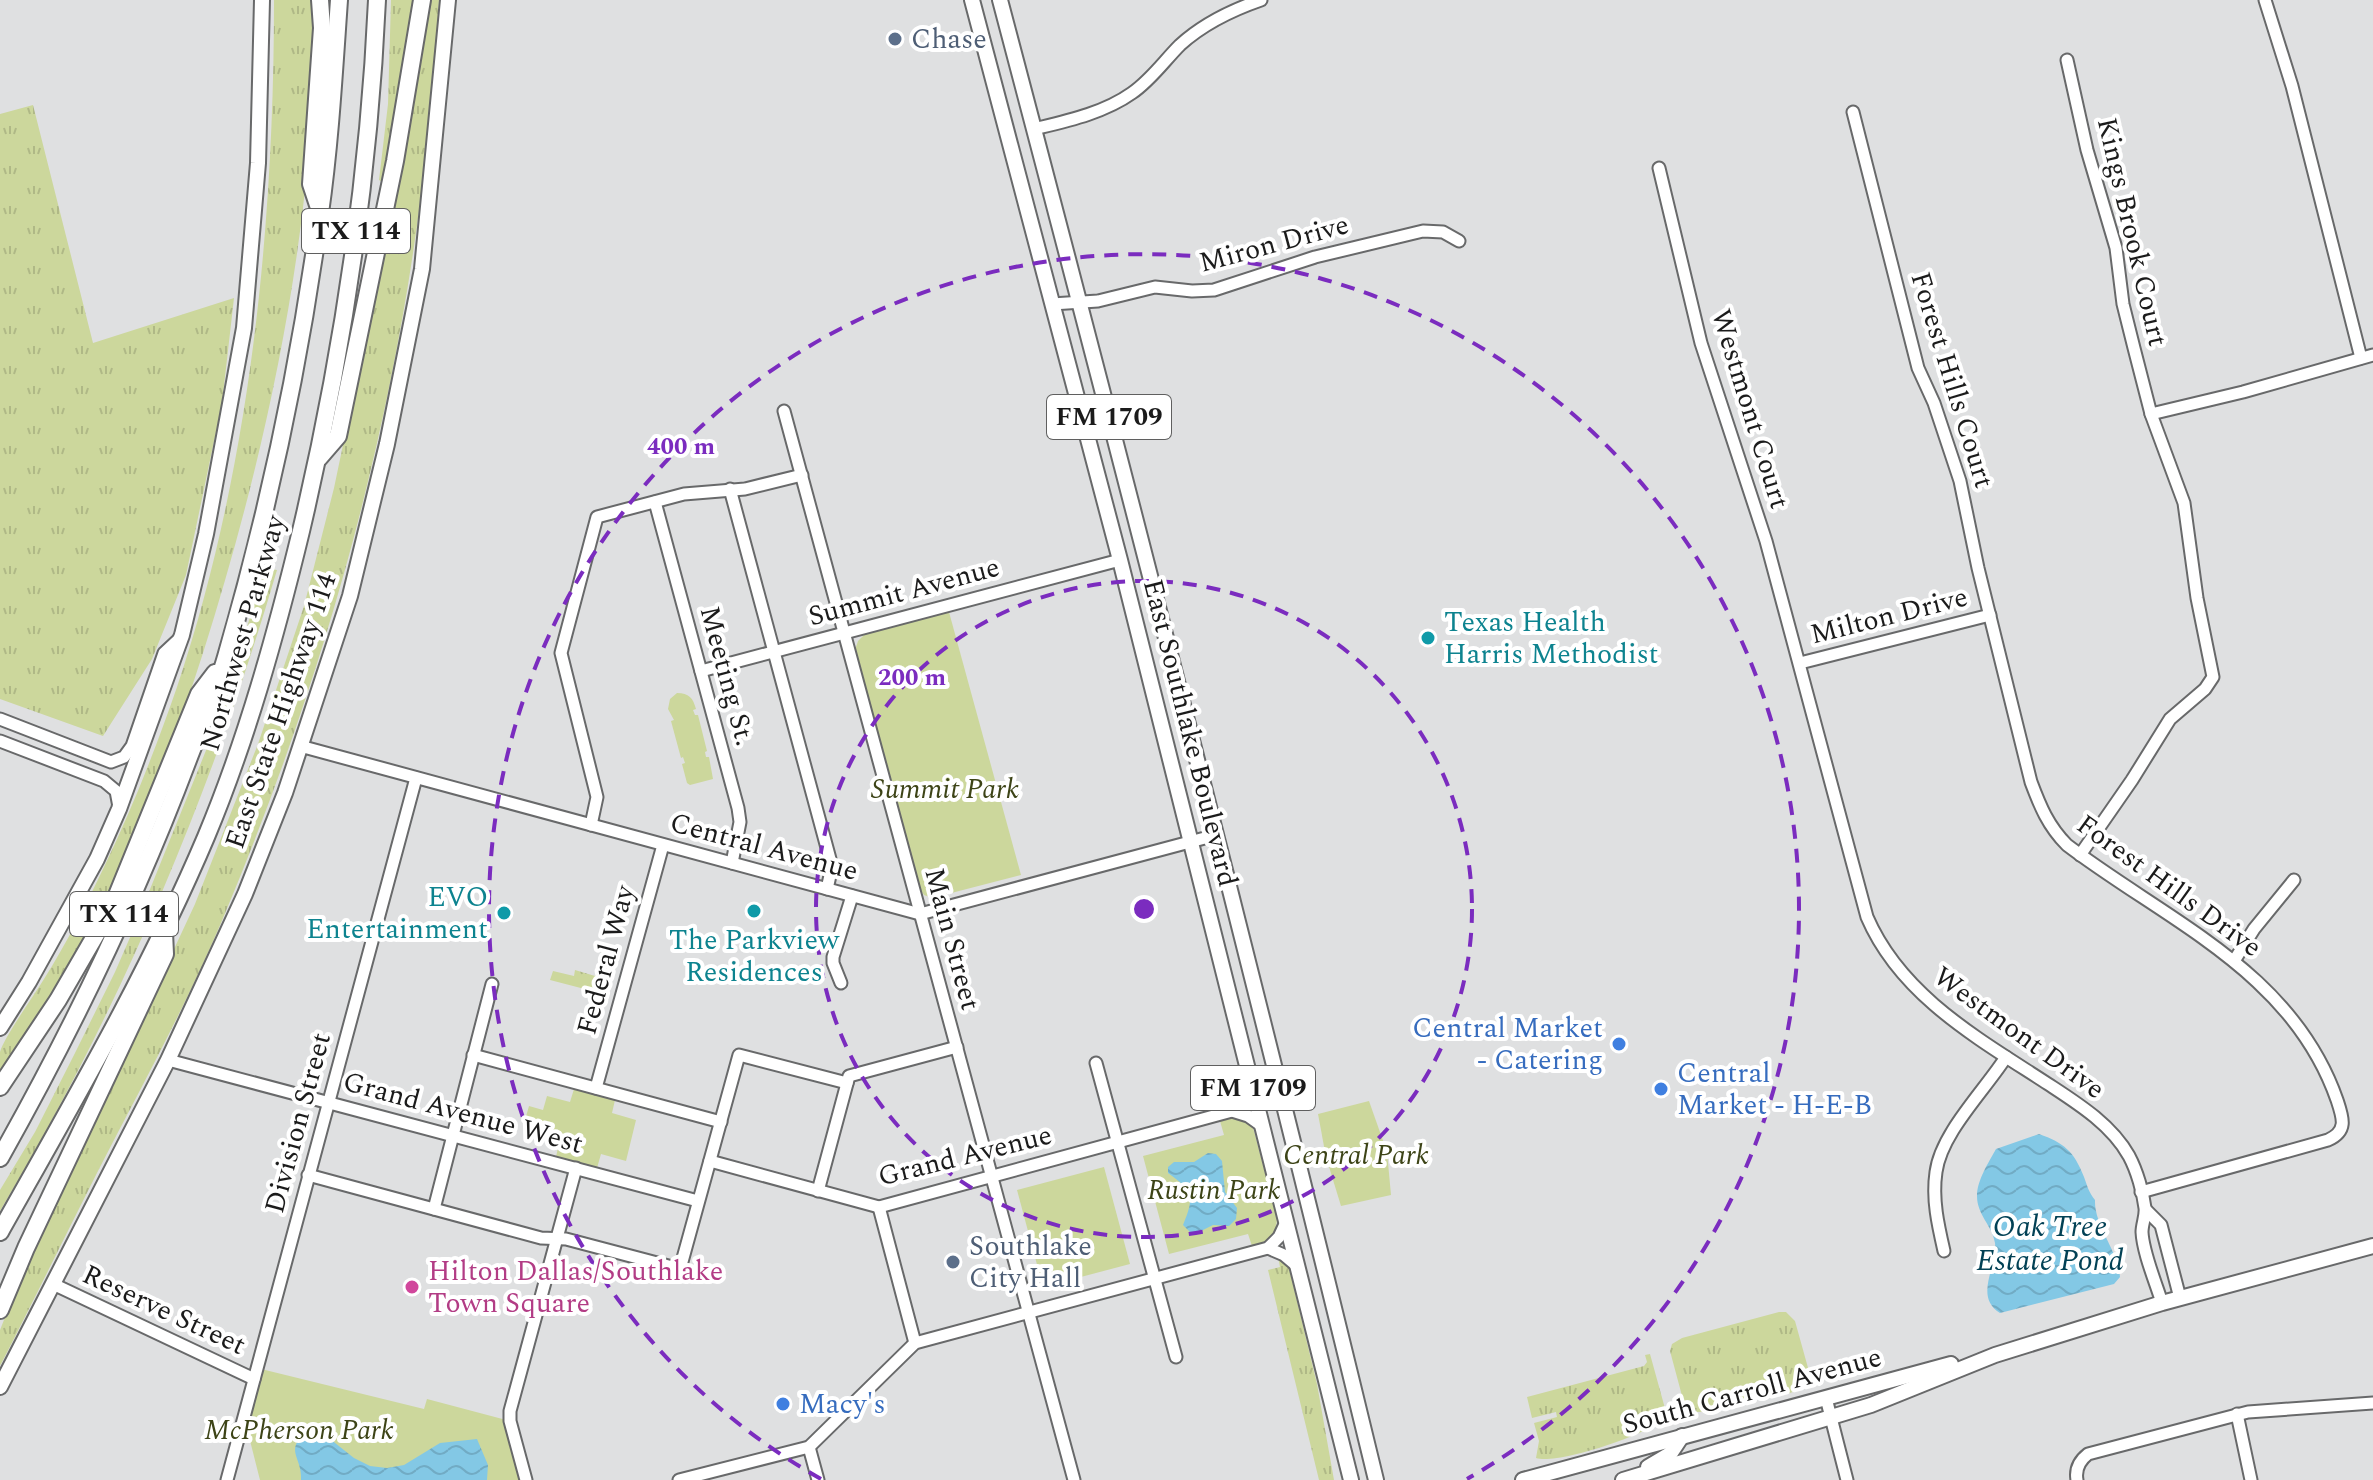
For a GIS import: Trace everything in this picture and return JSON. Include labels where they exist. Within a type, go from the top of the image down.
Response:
[{"type":"highway","points":[[320,0],[322,28],[311,184],[320,211]]},
{"type":"highway","name":"Northwest Parkway","points":[[0,1158],[57,1058],[101,969],[172,803],[225,659],[284,421],[320,211],[339,0]]},
{"type":"highway","name":"Northwest Parkway","points":[[0,1232],[105,1047],[207,834],[246,727],[284,603],[318,459],[344,321],[363,176],[377,0]]},
{"type":"highway","points":[[318,459],[338,436],[395,161],[422,0]]},
{"type":"highway","points":[[0,1087],[58,1000],[113,905],[199,694],[225,659]]},
{"type":"highway","points":[[0,1310],[26,1248],[165,954],[164,929]]},
{"type":"main road","points":[[0,1028],[79,892],[119,809],[182,635],[206,534],[244,328],[258,163],[262,0]]},
{"type":"main road","name":"East State Highway 114","points":[[0,1387],[168,1060],[245,894],[300,746],[350,596],[387,444],[422,269],[448,0]]},
{"type":"main road","name":"East Southlake Boulevard","points":[[972,0],[1120,560],[1351,1480]]},
{"type":"main road","name":"East Southlake Boulevard","points":[[1000,0],[1081,303],[1376,1480]]},
{"type":"main road","name":"South Carroll Avenue","points":[[1623,1480],[1871,1405],[1995,1355],[2162,1303],[2373,1246]]},
{"type":"main road","name":"South Carroll Avenue","points":[[1523,1480],[1957,1362],[1995,1355]]},
{"type":"main road","points":[[1684,1462],[1690,1444],[1699,1437],[1742,1420]]},
{"type":"main road","points":[[1623,1480],[1670,1454],[1682,1436]]},
{"type":"street","points":[[1034,129],[1111,107],[1135,91],[1199,30],[1233,9],[1261,0]]},
{"type":"street","points":[[2151,414],[2243,392],[2367,356],[2265,0]]},
{"type":"street","name":"Kings Brook Court","points":[[2067,60],[2087,150],[2116,248],[2123,304],[2151,414],[2184,503],[2197,598],[2213,677],[2205,689],[2170,719],[2080,855]]},
{"type":"street","name":"Forest Hills Court","points":[[1853,112],[1918,368],[1960,481],[1990,615]]},
{"type":"street","name":"Westmont Court","points":[[1659,168],[1701,343],[1766,541],[1800,663]]},
{"type":"street","name":"Miron Drive","points":[[1052,304],[1115,298],[1155,287],[1214,290],[1315,257],[1423,231],[1443,232],[1459,241]]},
{"type":"street","name":"Main Street","points":[[784,411],[1074,1480]]},
{"type":"street","points":[[591,825],[597,797],[561,663],[562,642],[597,517],[699,491],[761,486],[802,475]]},
{"type":"street","points":[[730,489],[830,859],[827,889]]},
{"type":"street","name":"Meeting St.","points":[[655,502],[738,808],[740,822],[732,863]]},
{"type":"street","name":"Summit Avenue","points":[[701,671],[1120,560]]},
{"type":"street","name":"Milton Drive","points":[[1800,663],[1990,615]]},
{"type":"street","name":"Forest Hills Drive","points":[[1990,615],[2031,782],[2053,831],[2080,855],[2252,974],[2290,1014],[2332,1085],[2340,1110],[2341,1130],[2328,1140],[2141,1192]]},
{"type":"street","points":[[0,719],[111,762],[124,757],[132,746],[164,653],[182,635]]},
{"type":"street","name":"Westmont Drive","points":[[1800,663],[1874,934],[1898,969],[1940,1011],[2079,1104],[2117,1139],[2129,1156],[2146,1210],[2142,1233],[2162,1303]]},
{"type":"street","points":[[0,741],[104,781],[116,791],[119,809]]},
{"type":"street","name":"Central Avenue","points":[[300,746],[920,914],[1216,835]]},
{"type":"street","name":"Division Street","points":[[227,1480],[416,778]]},
{"type":"street","name":"Federal Way","points":[[596,1088],[663,845]]},
{"type":"street","points":[[2234,961],[2254,929],[2294,880]]},
{"type":"street","points":[[841,983],[833,957],[852,896]]},
{"type":"street","points":[[434,1209],[492,984]]},
{"type":"street","points":[[818,1191],[849,1076],[957,1047]]},
{"type":"street","points":[[473,1055],[721,1122]]},
{"type":"street","points":[[308,1175],[541,1238],[557,1238],[680,1269],[739,1055],[847,1083]]},
{"type":"street","points":[[1944,1251],[1935,1200],[1936,1168],[1951,1134],[2006,1057]]},
{"type":"street","name":"Grand Avenue West","points":[[168,1060],[698,1201]]},
{"type":"street","points":[[1096,1063],[1176,1357]]},
{"type":"street","points":[[1232,1111],[1241,1104],[1252,1086]]},
{"type":"street","points":[[1232,1111],[1248,1116],[1262,1126]]},
{"type":"street","name":"Grand Avenue","points":[[710,1161],[879,1207],[1232,1111]]},
{"type":"street","points":[[526,1480],[510,1411],[576,1168]]},
{"type":"street","points":[[879,1207],[915,1343]]},
{"type":"street","name":"Westmont Drive","points":[[2146,1210],[2161,1225],[2180,1298]]},
{"type":"street","points":[[679,1480],[809,1447],[915,1343],[1268,1248],[1279,1237],[1286,1221]]},
{"type":"street","points":[[1268,1248],[1284,1255],[1298,1267]]},
{"type":"street","name":"Reserve Street","points":[[53,1284],[254,1379]]},
{"type":"street","points":[[1826,1398],[1847,1480]]},
{"type":"street","points":[[2077,1480],[2077,1468],[2081,1459],[2088,1454],[2237,1414],[2373,1403]]},
{"type":"street","points":[[2237,1414],[2251,1480]]},
{"type":"street","points":[[809,1447],[818,1480]]},
{"type":"green space","points":[[274,0],[315,0],[313,82],[308,165],[298,248],[268,412],[249,494],[203,653],[174,741],[140,828],[115,884],[88,933],[0,1076],[2,1046],[76,924],[134,801],[177,687],[202,605],[223,520],[253,348],[269,173]]},
{"type":"green space","points":[[391,0],[417,0],[386,179],[382,182],[379,180],[388,104]]},
{"type":"green space","points":[[427,0],[439,0],[430,121],[415,239],[395,356],[341,585],[306,698],[266,811],[207,955],[0,1366],[0,1330],[19,1282],[195,904],[258,744],[304,606],[334,488],[362,354],[422,52]]},
{"type":"green space","points":[[33,105],[93,343],[234,298],[222,403],[186,575],[152,659],[103,736],[0,699],[0,114]]},
{"type":"green space","points":[[266,568],[277,570],[251,654],[223,737],[159,900],[85,1058],[0,1211],[0,1190],[35,1132],[138,919],[211,738]]},
{"type":"green space","name":"Summit Park","points":[[949,612],[1021,875],[932,898],[924,895],[919,888],[855,650],[865,634]]},
{"type":"green space","points":[[677,693],[690,697],[696,709],[693,710],[698,715],[713,779],[690,785],[687,783],[682,764],[685,763],[671,721],[674,720],[668,709],[670,699]]},
{"type":"green space","points":[[604,943],[612,945],[600,993],[550,980],[553,971],[574,976],[575,970],[595,976]]},
{"type":"green space","points":[[574,1089],[615,1100],[612,1113],[636,1120],[626,1161],[601,1154],[597,1168],[556,1157],[559,1143],[536,1137],[540,1124],[525,1120],[529,1106],[543,1110],[547,1096],[570,1102]]},
{"type":"green space","name":"Central Park","points":[[1369,1101],[1387,1152],[1391,1195],[1341,1206],[1326,1157],[1318,1114]]},
{"type":"green space","name":"Rustin Park","points":[[1241,1117],[1251,1123],[1254,1131],[1277,1219],[1273,1234],[1252,1246],[1248,1234],[1169,1254],[1143,1156],[1224,1135],[1220,1121]]},
{"type":"green space","name":"Rustin Park","points":[[1104,1167],[1130,1264],[1043,1287],[1017,1190]]},
{"type":"green space","points":[[1278,1257],[1289,1268],[1317,1384],[1334,1480],[1319,1480],[1268,1270],[1280,1267]]},
{"type":"green space","points":[[1786,1312],[1795,1321],[1810,1375],[1805,1377],[1804,1386],[1781,1395],[1741,1401],[1708,1411],[1697,1412],[1690,1406],[1685,1407],[1670,1351],[1672,1344],[1682,1338]]},
{"type":"green space","points":[[1650,1354],[1666,1412],[1661,1414],[1660,1421],[1637,1434],[1600,1448],[1562,1457],[1536,1458],[1539,1441],[1534,1423],[1557,1417],[1556,1412],[1532,1418],[1527,1397],[1644,1366],[1647,1362],[1645,1355]]},
{"type":"green space","name":"McPherson Park","points":[[257,1368],[424,1409],[427,1399],[510,1421],[526,1480],[260,1480],[244,1417]]},
{"type":"water","name":"Oak Tree Estate Pond","points":[[2039,1134],[2062,1145],[2080,1168],[2095,1200],[2098,1219],[2115,1257],[2120,1277],[2114,1284],[2000,1313],[1988,1298],[1995,1243],[1979,1209],[1979,1184],[1996,1149]]},
{"type":"water","points":[[1208,1153],[1216,1154],[1222,1161],[1225,1192],[1237,1208],[1236,1219],[1229,1226],[1213,1225],[1199,1232],[1190,1232],[1183,1225],[1189,1195],[1183,1185],[1168,1173],[1168,1167],[1174,1162],[1194,1162]]},
{"type":"water","points":[[308,1429],[330,1439],[370,1466],[387,1468],[404,1465],[440,1443],[477,1439],[488,1465],[487,1480],[301,1480],[295,1449],[296,1443]]},
{"type":"place","name":"Chase","points":[[895,39]]},
{"type":"place","name":"Texas Health Harris Methodist","points":[[1428,638]]},
{"type":"place","name":"The Parkview Residences","points":[[754,911]]},
{"type":"place","name":"EVO Entertainment","points":[[504,913]]},
{"type":"place","name":"Central Market - Catering","points":[[1619,1044]]},
{"type":"place","name":"Central Market - H-E-B","points":[[1661,1089]]},
{"type":"place","name":"Southlake City Hall","points":[[953,1262]]},
{"type":"place","name":"Hilton Dallas/Southlake Town Square","points":[[412,1287]]},
{"type":"place","name":"Macy's","points":[[783,1404]]}]
